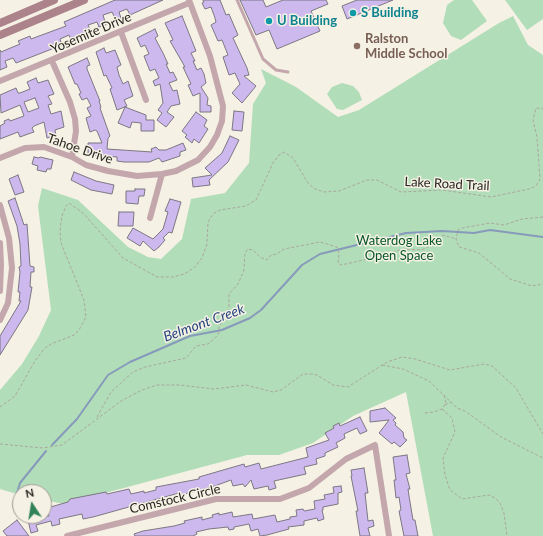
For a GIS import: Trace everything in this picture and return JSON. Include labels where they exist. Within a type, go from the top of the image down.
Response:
[{"type":"main road","points":[[0,23],[55,0]]},
{"type":"main road","points":[[0,35],[84,0]]},
{"type":"street","points":[[55,0],[60,10]]},
{"type":"street","name":"Yosemite Drive","points":[[0,82],[121,32],[188,1]]},
{"type":"street","name":"Tahoe Drive","points":[[0,158],[25,148],[34,146],[44,147],[72,157],[86,165],[108,171],[137,176],[162,174],[176,170],[198,160],[210,148],[217,135],[222,121],[223,106],[210,56],[188,1]]},
{"type":"street","points":[[121,32],[146,100]]},
{"type":"street","points":[[52,61],[70,102],[75,119],[76,131],[72,157]]},
{"type":"street","points":[[150,218],[162,174]]},
{"type":"street","points":[[0,205],[9,238],[12,268],[8,303],[0,320]]},
{"type":"street","points":[[0,243],[0,291]]},
{"type":"street","name":"Comstock Circle","points":[[67,536],[216,499],[280,499],[309,488],[346,459],[375,445],[389,536]]},
{"type":"lane","points":[[237,0],[263,59],[276,70],[288,72]]},
{"type":"path","name":"Lake Road Trail","points":[[0,407],[15,396],[35,361],[44,349],[51,344],[74,335],[79,330],[86,317],[84,300],[61,243],[60,231],[62,216],[66,206],[69,203],[83,212],[123,258],[157,277],[173,277],[184,274],[194,268],[202,258],[207,244],[208,222],[213,214],[220,210],[246,206],[256,200],[273,163],[279,154],[284,152],[293,158],[308,183],[315,189],[324,192],[339,191],[367,180],[377,180],[401,192],[442,190],[491,197],[529,189],[536,186],[540,179],[537,137],[533,120],[536,108],[543,109]]},
{"type":"path","points":[[543,217],[522,219],[504,225],[490,223],[458,230],[456,240],[459,246],[478,253],[510,279],[532,286],[543,284]]},
{"type":"path","points":[[97,417],[111,392],[127,376],[145,367],[189,356],[196,346],[208,344],[219,332],[219,327],[229,308],[229,294],[238,284],[244,270],[245,253],[248,249],[254,250],[260,257],[267,260],[270,255],[277,254],[284,249],[308,243],[320,242],[337,247],[338,264],[343,265],[382,256],[403,249],[422,250],[434,244],[442,235],[456,240]]},
{"type":"path","points":[[0,444],[53,448],[70,440],[97,417],[120,401],[156,385],[180,385],[214,389],[246,385],[273,392],[281,390],[303,374],[310,374],[317,375],[333,385],[348,387],[356,384],[381,365],[402,357],[415,359],[450,370],[484,364],[492,366],[516,388],[543,434]]},
{"type":"path","points":[[381,365],[394,366],[429,381],[457,408],[465,411],[500,436],[543,458]]},
{"type":"path","points":[[444,394],[445,405]]},
{"type":"path","points":[[425,413],[442,409],[449,402],[452,402]]},
{"type":"path","points":[[442,409],[452,418],[455,432],[443,458],[445,475],[450,490],[462,499],[490,495],[495,498],[500,503],[504,513],[507,536]]},
{"type":"green space","points":[[454,0],[472,0],[487,21],[461,40],[451,36],[443,23],[447,5]]},
{"type":"green space","points":[[505,0],[543,0],[543,19],[527,30]]},
{"type":"green space","name":"Waterdog Lake Open Space","points":[[513,16],[528,45],[543,55],[543,536],[433,536],[406,392],[353,416],[313,443],[279,455],[247,455],[64,504],[52,502],[52,484],[12,484],[12,493],[0,489],[0,390],[22,364],[39,336],[51,310],[38,206],[42,188],[78,200],[128,247],[148,257],[161,259],[182,239],[191,199],[225,193],[249,163],[253,104],[266,83],[261,69],[296,87],[338,117],[359,110],[499,23]]},
{"type":"green space","points":[[342,83],[353,86],[359,92],[362,100],[343,110],[337,109],[327,94],[332,87]]},
{"type":"building","points":[[115,0],[163,0],[130,15],[127,9],[119,12],[121,18],[116,20],[112,12],[103,15],[106,25],[99,27],[97,22],[88,25],[91,31],[71,40],[69,35],[60,39],[62,45],[16,63],[13,58],[5,61],[7,67],[0,70],[0,50],[1,52],[20,44],[18,41],[30,36],[31,39],[66,26],[64,22]]},
{"type":"building","points":[[203,0],[220,0],[226,15],[229,14],[238,35],[233,38],[247,68],[249,75],[244,76],[256,86],[242,103],[232,93],[240,84],[235,73],[229,75],[223,57],[228,55],[222,40],[218,41],[211,25],[216,22],[211,7],[205,9],[202,3],[204,2]]},
{"type":"building","name":"U Building","points":[[240,0],[263,0],[266,7],[283,0],[326,0],[328,4],[311,11],[320,31],[277,49],[269,30],[256,35]]},
{"type":"building","name":"S Building","points":[[357,0],[393,0],[347,19],[342,6]]},
{"type":"building","points":[[182,16],[196,51],[191,53],[195,61],[193,61],[197,70],[201,68],[204,74],[206,83],[201,87],[208,98],[207,105],[211,106],[211,112],[200,112],[200,93],[193,96],[188,85],[191,84],[183,67],[185,67],[170,41],[173,40],[165,23]]},
{"type":"building","points":[[155,29],[158,36],[155,38],[168,64],[166,64],[170,73],[173,72],[177,80],[169,83],[173,91],[177,90],[180,104],[171,106],[167,112],[174,117],[166,127],[157,120],[162,113],[158,110],[163,103],[160,84],[155,86],[153,81],[159,78],[155,69],[150,71],[144,56],[149,54],[145,45],[141,47],[137,38]]},
{"type":"building","points":[[104,48],[106,53],[115,50],[121,65],[117,67],[119,75],[123,84],[128,81],[133,96],[124,100],[127,106],[117,110],[110,89],[112,88],[106,75],[104,76],[96,52]]},
{"type":"building","points":[[87,58],[90,65],[87,66],[87,69],[100,101],[100,108],[110,136],[108,138],[107,149],[152,152],[151,149],[156,147],[159,150],[166,150],[183,143],[186,150],[180,152],[180,156],[162,162],[159,158],[149,162],[124,162],[117,161],[117,157],[88,155],[88,143],[102,143],[97,131],[95,130],[90,132],[86,118],[91,116],[87,108],[91,106],[87,98],[82,100],[79,94],[81,93],[77,84],[75,84],[68,67]]},
{"type":"building","points":[[36,78],[38,83],[48,80],[54,94],[48,96],[52,104],[48,105],[51,114],[61,111],[64,127],[55,130],[56,136],[47,138],[44,122],[32,128],[34,132],[20,137],[18,132],[0,139],[0,126],[5,123],[4,121],[9,119],[10,121],[24,116],[20,105],[1,113],[0,95],[16,88],[18,93],[30,89],[27,82]],"holes":[[[35,98],[39,108],[28,112],[24,102]]]},
{"type":"building","points":[[125,107],[146,115],[146,120],[154,120],[154,131],[141,131],[141,123],[132,122],[130,128],[118,123]]},
{"type":"building","points":[[234,111],[244,112],[242,131],[232,130]]},
{"type":"building","points":[[196,112],[207,120],[204,126],[208,129],[199,143],[194,139],[192,143],[185,137],[187,135],[182,131]]},
{"type":"building","points":[[230,136],[239,140],[228,162],[209,180],[210,185],[193,187],[192,178],[212,175],[205,168],[222,153]]},
{"type":"building","points":[[34,157],[53,160],[51,169],[47,169],[46,172],[37,170],[38,166],[32,164]]},
{"type":"building","points":[[74,172],[96,181],[114,185],[112,194],[91,190],[71,180]]},
{"type":"building","points":[[18,175],[24,192],[15,195],[9,179]]},
{"type":"building","points":[[135,189],[145,189],[144,196],[139,196],[138,204],[126,203],[126,191],[135,191]]},
{"type":"building","points":[[15,198],[24,225],[27,224],[30,266],[34,267],[34,272],[31,272],[30,287],[32,287],[28,310],[0,355],[0,336],[21,301],[19,301],[20,292],[18,292],[19,267],[21,266],[20,244],[17,226],[8,201]]},
{"type":"building","points":[[170,199],[181,202],[172,233],[169,232],[163,238],[165,240],[159,247],[154,251],[143,241],[140,246],[127,238],[133,228],[153,239],[163,229],[168,212],[165,211]]},
{"type":"building","points":[[119,212],[134,212],[133,226],[118,226]]},
{"type":"building","points":[[385,408],[396,418],[393,420],[396,423],[395,425],[403,432],[404,438],[407,440],[400,447],[394,442],[392,444],[379,433],[389,420],[370,422],[370,411]]},
{"type":"building","points":[[360,417],[367,431],[360,434],[357,428],[344,434],[345,438],[336,443],[338,447],[325,453],[325,456],[316,459],[317,464],[304,467],[306,474],[274,481],[276,488],[269,490],[268,486],[254,489],[251,480],[245,487],[243,484],[233,486],[231,480],[212,487],[180,495],[179,493],[93,517],[83,519],[82,514],[59,519],[60,524],[52,526],[52,507],[68,502],[70,499],[106,492],[107,494],[129,489],[131,494],[144,491],[144,493],[156,490],[156,487],[199,479],[199,477],[244,464],[245,467],[259,463],[261,469],[308,457],[306,448],[329,440],[325,433],[339,423],[340,426]]},
{"type":"building","points":[[407,455],[410,473],[406,474],[410,489],[408,489],[413,520],[415,520],[418,536],[404,536],[399,511],[401,510],[399,497],[396,498],[394,480],[396,480],[393,457]]},
{"type":"building","points":[[364,468],[368,493],[365,493],[368,521],[373,520],[374,526],[368,528],[370,536],[360,536],[356,511],[358,511],[351,476],[351,470]]},
{"type":"building","points":[[341,486],[342,492],[338,493],[338,504],[323,507],[322,510],[324,519],[318,521],[317,518],[304,521],[304,525],[288,527],[289,529],[267,535],[260,536],[258,529],[251,531],[249,524],[234,527],[234,529],[229,530],[228,527],[209,529],[196,532],[197,534],[193,536],[135,536],[134,534],[174,526],[185,523],[184,521],[202,517],[202,520],[213,517],[212,515],[219,513],[219,515],[232,512],[233,517],[252,514],[253,519],[275,515],[277,522],[290,519],[290,517],[297,516],[296,510],[303,509],[304,511],[315,509],[314,501],[325,499],[324,495],[334,493],[333,487]]},
{"type":"building","points":[[12,524],[20,524],[29,536],[7,536],[3,531]]},
{"type":"building","points":[[29,524],[40,524],[36,525],[38,531],[31,533]]},
{"type":"waterway","name":"Belmont Creek","points":[[52,445],[77,419],[108,375],[130,362],[190,336],[222,330],[250,318],[261,310],[302,265],[320,254],[406,233],[442,231],[474,233],[490,230],[543,237]]},
{"type":"waterway","name":"Belmont Creek","points":[[20,484],[46,451]]},
{"type":"place","name":"S Building","points":[[353,13]]},
{"type":"place","name":"U Building","points":[[269,21]]},
{"type":"place","name":"Ralston Middle School","points":[[357,46]]}]
